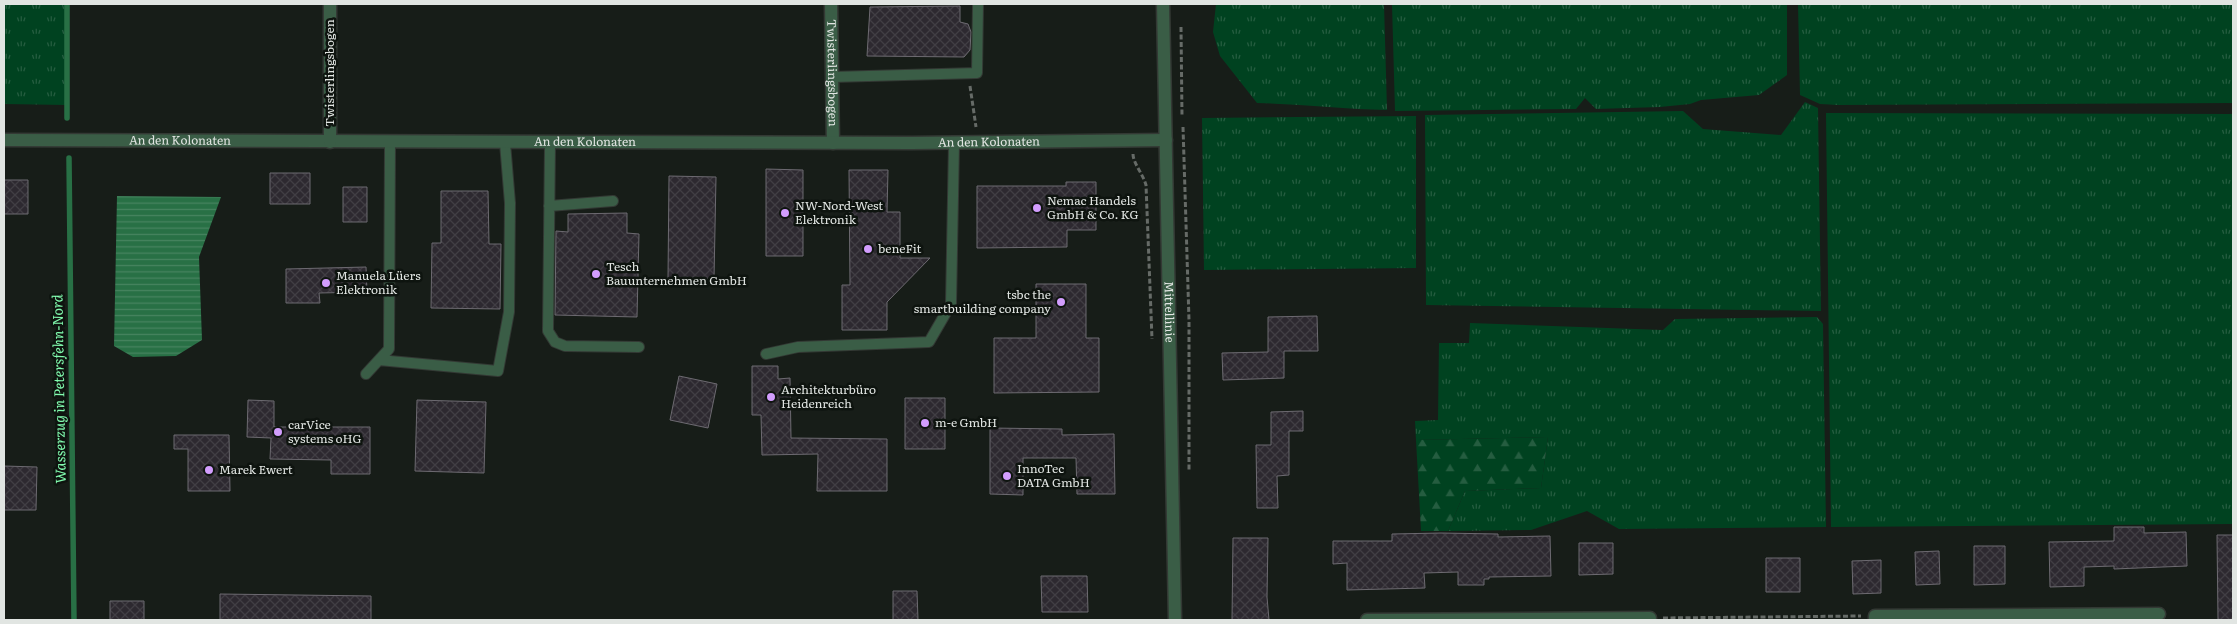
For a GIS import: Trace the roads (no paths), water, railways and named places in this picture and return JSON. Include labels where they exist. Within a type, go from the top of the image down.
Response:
[{"type":"street","name":"Twisterlingsbogen","points":[[330,4],[330,142]]},
{"type":"street","name":"Twisterlingsbogen","points":[[831,4],[833,143]]},
{"type":"street","name":"Mittellinie","points":[[1163,4],[1175,620]]},
{"type":"street","name":"An den Kolonaten","points":[[4,140],[550,143],[954,143],[981,141],[1166,140]]},
{"type":"street","points":[[1875,618],[2159,614]]},
{"type":"street","points":[[1367,620],[1650,618]]},
{"type":"lane","points":[[832,77],[977,73],[978,4]]},
{"type":"lane","points":[[366,374],[389,349],[390,142]]},
{"type":"lane","points":[[379,360],[498,371],[509,312],[510,203],[505,142]]},
{"type":"lane","points":[[550,143],[548,331],[555,342],[565,346],[639,347]]},
{"type":"lane","points":[[766,354],[798,347],[929,342],[951,304],[954,143]]},
{"type":"lane","points":[[549,206],[613,201]]},
{"type":"waterway","name":"Wasserzug in Petersfehn-Nord","points":[[67,4],[67,118]]},
{"type":"waterway","name":"Wasserzug in Petersfehn-Nord","points":[[69,158],[74,620]]},
{"type":"place","name":"Nemac Handels GmbH & Co. KG","points":[[1037,208]]},
{"type":"place","name":"NW-Nord-West Elektronik","points":[[785,213]]},
{"type":"place","name":"beneFit","points":[[868,249]]},
{"type":"place","name":"Tesch Bauunternehmen GmbH","points":[[596,274]]},
{"type":"place","name":"Manuela Lüers Elektronik","points":[[326,283]]},
{"type":"place","name":"tsbc the smartbuilding company","points":[[1061,302]]},
{"type":"place","name":"Architekturbüro Heidenreich","points":[[771,397]]},
{"type":"place","name":"m-e GmbH","points":[[925,423]]},
{"type":"place","name":"carVice systems oHG","points":[[278,432]]},
{"type":"place","name":"Marek Ewert","points":[[209,470]]},
{"type":"place","name":"InnoTec DATA GmbH","points":[[1007,476]]}]
